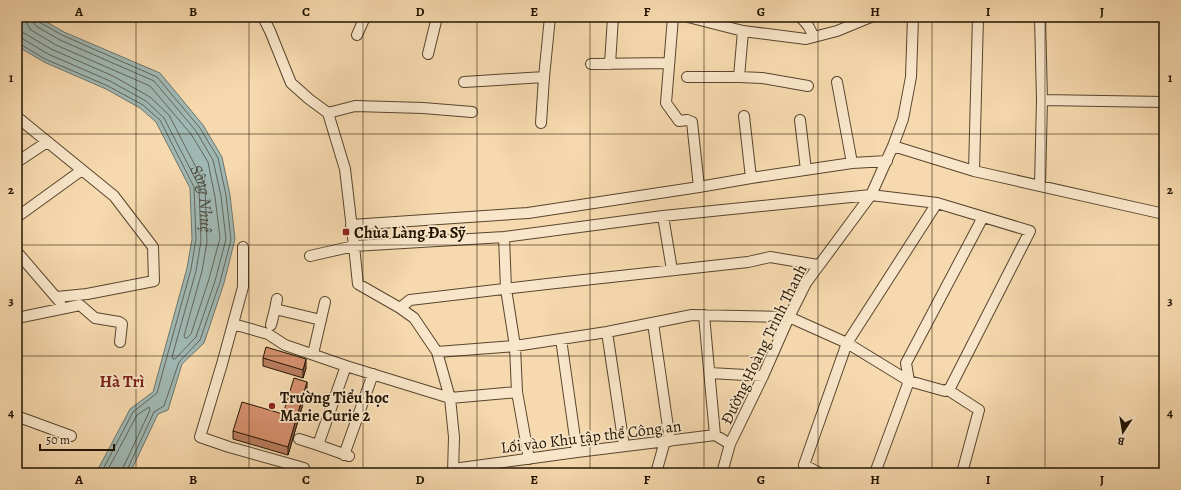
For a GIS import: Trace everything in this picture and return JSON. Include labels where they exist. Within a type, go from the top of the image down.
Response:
[{"type":"street","points":[[263,17],[291,83],[328,113],[345,169],[358,284],[400,308],[414,318],[437,352],[450,398],[454,437],[453,471]]},
{"type":"street","points":[[357,35],[365,17]]},
{"type":"street","points":[[428,54],[437,17]]},
{"type":"street","points":[[541,123],[550,17]]},
{"type":"street","points":[[610,64],[612,17]]},
{"type":"street","points":[[673,17],[666,102],[679,121],[687,120],[692,122],[699,187]]},
{"type":"street","points":[[688,17],[743,31],[806,39],[837,31],[871,17]]},
{"type":"street","points":[[800,17],[812,29],[813,37]]},
{"type":"street","name":"Đường Hoàng Trình Thanh","points":[[722,473],[730,444],[806,283],[871,195],[893,146],[903,120],[912,77],[913,17]]},
{"type":"street","points":[[974,171],[978,17]]},
{"type":"street","points":[[1040,17],[1042,100],[1040,186]]},
{"type":"street","points":[[739,77],[743,31]]},
{"type":"street","points":[[591,64],[669,63]]},
{"type":"street","points":[[464,82],[544,77]]},
{"type":"street","points":[[687,77],[762,78],[808,86]]},
{"type":"street","points":[[837,82],[852,163]]},
{"type":"street","points":[[1042,100],[1164,102]]},
{"type":"street","points":[[328,113],[355,106],[423,108],[472,112]]},
{"type":"street","points":[[744,116],[751,178]]},
{"type":"street","points":[[17,117],[114,196],[153,247],[154,281],[87,294],[57,297]]},
{"type":"street","points":[[800,120],[806,170]]},
{"type":"street","points":[[17,162],[47,142]]},
{"type":"street","points":[[893,146],[974,171],[1164,214]]},
{"type":"street","points":[[352,224],[528,213],[852,163],[886,161]]},
{"type":"street","points":[[17,217],[82,170]]},
{"type":"street","points":[[310,256],[354,246],[504,237],[663,216],[871,195],[937,203],[1030,230],[948,390]]},
{"type":"street","points":[[820,473],[804,465],[847,343],[937,203]]},
{"type":"street","points":[[663,216],[672,270]]},
{"type":"street","points":[[875,473],[909,381],[906,362],[983,217]]},
{"type":"street","points":[[504,237],[506,289],[515,346],[517,392],[529,459]]},
{"type":"street","points":[[244,247],[243,287],[200,437],[229,447],[304,468],[306,473]]},
{"type":"street","points":[[17,252],[57,297],[63,308]]},
{"type":"street","points":[[400,308],[410,300],[748,262],[770,257],[818,265]]},
{"type":"street","points":[[313,354],[325,302]]},
{"type":"street","points":[[17,318],[80,304],[95,318],[119,322],[122,324],[120,342]]},
{"type":"street","points":[[271,325],[276,304],[321,320]]},
{"type":"street","points":[[437,352],[515,346],[607,332],[692,315],[789,317],[847,343],[909,381],[945,391],[948,390],[979,410],[963,473]]},
{"type":"street","points":[[704,315],[715,435],[730,444]]},
{"type":"street","points":[[653,323],[668,441],[656,473]]},
{"type":"street","points":[[233,324],[268,334],[285,345],[346,366],[450,398],[517,392]]},
{"type":"street","points":[[607,332],[624,446]]},
{"type":"street","points":[[561,339],[578,452]]},
{"type":"street","points":[[289,357],[292,347]]},
{"type":"street","points":[[318,445],[346,366]]},
{"type":"street","points":[[710,373],[763,376]]},
{"type":"street","points":[[299,439],[346,456],[373,374]]},
{"type":"street","points":[[17,414],[19,417],[71,436]]},
{"type":"street","name":"Lối vào Khu tập thể Công an","points":[[453,471],[578,452],[715,435]]},
{"type":"water","name":"Sông Nhuệ","points":[[17,17],[38,17],[64,32],[160,73],[203,125],[222,157],[230,195],[235,239],[224,283],[204,343],[182,364],[168,410],[158,414],[130,473],[96,473],[130,409],[153,392],[187,268],[192,239],[190,188],[156,122],[140,108],[106,89],[44,62],[17,46]]},
{"type":"building","points":[[266,347],[306,359],[303,370],[263,358]]},
{"type":"building","points":[[294,378],[307,382],[288,447],[233,431],[242,402],[283,414]]},
{"type":"place","name":"Chùa Làng Đa Sỹ","points":[[346,232]]},
{"type":"place","name":"Trường Tiểu học Marie Curie 2","points":[[272,406]]},
{"type":"district","name":"Hà Trì","points":[[122,381]]}]
